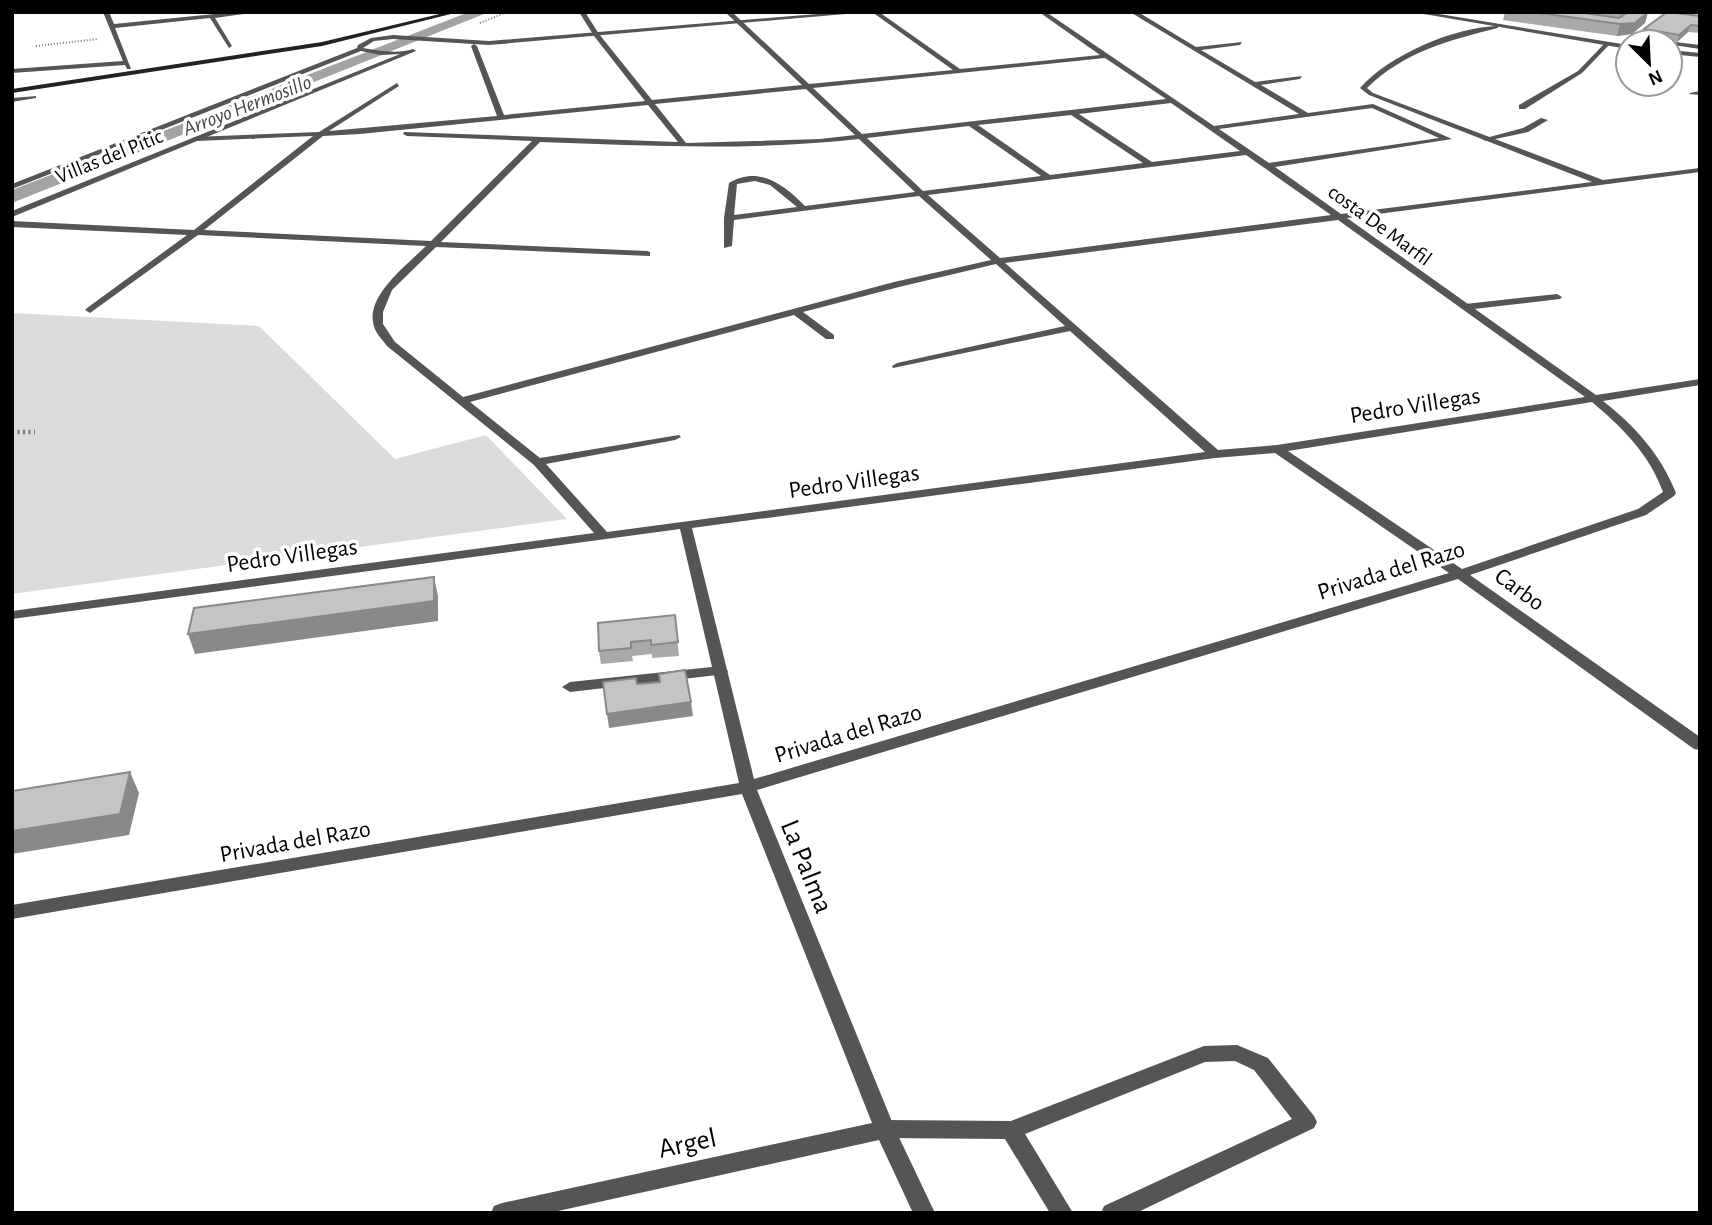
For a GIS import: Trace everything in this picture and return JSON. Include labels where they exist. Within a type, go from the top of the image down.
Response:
[{"type":"main road","points":[[12,89],[130,69],[322,44],[359,42],[369,31],[435,12]]},
{"type":"main road","points":[[130,69],[359,42],[380,33],[452,14]]},
{"type":"main road","points":[[420,37],[429,22],[452,14]]},
{"type":"street","points":[[12,71],[130,69],[106,12]]},
{"type":"street","points":[[114,26],[255,12]]},
{"type":"street","points":[[582,12],[596,36],[684,145]]},
{"type":"street","points":[[728,12],[923,195],[1215,454]]},
{"type":"street","points":[[436,48],[866,12]]},
{"type":"street","points":[[875,12],[959,71]]},
{"type":"street","name":"costa De Marfil","points":[[1042,12],[1214,128],[1591,397],[1617,417],[1663,469],[1670,493]]},
{"type":"street","points":[[1133,12],[1306,115]]},
{"type":"street","points":[[1415,12],[1614,45]]},
{"type":"street","points":[[212,17],[229,46]]},
{"type":"street","points":[[1496,27],[1444,40],[1395,60],[1363,88],[1371,94],[1605,184]]},
{"type":"street","points":[[369,31],[489,43]]},
{"type":"street","name":"Villas del Pitic","points":[[12,185],[359,42],[408,36]]},
{"type":"street","points":[[359,42],[370,52],[418,50],[427,44],[420,37]]},
{"type":"street","points":[[1195,48],[1240,43]]},
{"type":"street","points":[[1522,107],[1580,72],[1606,44]]},
{"type":"street","points":[[474,46],[502,117]]},
{"type":"street","name":"Villas del Pitic","points":[[12,214],[418,50]]},
{"type":"street","points":[[360,132],[1107,56]]},
{"type":"street","points":[[1254,83],[1300,77]]},
{"type":"street","points":[[90,310],[194,234],[324,131],[397,85]]},
{"type":"street","points":[[12,100],[34,97]]},
{"type":"street","points":[[197,139],[324,131],[684,145],[862,137],[1171,101]]},
{"type":"street","points":[[1214,128],[1364,106],[1381,107],[1448,139],[1268,166]]},
{"type":"street","points":[[1072,112],[1151,165]]},
{"type":"street","points":[[1486,139],[1525,130],[1544,120]]},
{"type":"street","points":[[971,124],[1049,178]]},
{"type":"street","points":[[537,141],[388,289],[377,313],[377,329],[391,344],[538,463],[602,534]]},
{"type":"street","points":[[728,218],[1248,152]]},
{"type":"street","points":[[463,400],[795,311],[999,261],[1700,170]]},
{"type":"street","points":[[727,246],[733,183],[745,179],[772,180],[804,209]]},
{"type":"street","points":[[12,225],[647,254]]},
{"type":"street","points":[[1465,307],[1557,297]]},
{"type":"street","points":[[795,311],[830,337]]},
{"type":"street","points":[[897,366],[1074,327]]},
{"type":"street","name":"Pedro Villegas","points":[[12,615],[602,534],[1215,454],[1277,449],[1591,397],[1700,382]]},
{"type":"street","points":[[538,463],[675,437]]},
{"type":"street","name":"Carbo","points":[[1277,449],[1460,574],[1700,746]]},
{"type":"street","name":"Privada del Razo","points":[[12,912],[748,787],[1460,574],[1642,512],[1670,493]]},
{"type":"street","name":"La Palma","points":[[685,524],[748,787],[885,1129],[924,1213]]},
{"type":"street","points":[[570,687],[721,671]]},
{"type":"street","points":[[1062,1213],[1011,1130],[1203,1054],[1237,1053],[1261,1064],[1307,1122],[1112,1213]]},
{"type":"street","name":"Argel","points":[[502,1213],[885,1129],[1011,1130]]},
{"type":"path","points":[[36,46],[117,37]]},
{"type":"path","points":[[12,432],[35,432]]},
{"type":"shaded area","points":[[12,313],[259,326],[395,459],[486,435],[567,519],[12,594]]},
{"type":"building","points":[[1532,12],[1577,12],[1619,18],[1625,14],[1611,12],[1648,12],[1635,23],[1620,24]]},
{"type":"building","points":[[1667,12],[1700,16],[1700,26],[1691,25],[1684,31],[1684,28],[1645,28]]},
{"type":"building","points":[[434,577],[434,601],[188,634],[194,608]]},
{"type":"building","points":[[675,615],[678,642],[651,645],[651,640],[631,642],[631,648],[599,651],[598,623]]},
{"type":"building","points":[[685,670],[691,702],[607,714],[603,682],[636,678],[637,684],[660,682],[659,674]]},
{"type":"building","points":[[130,772],[120,814],[12,831],[12,791]]},
{"type":"waterway","name":"Arroyo Hermosillo","points":[[12,197],[482,12]]}]
